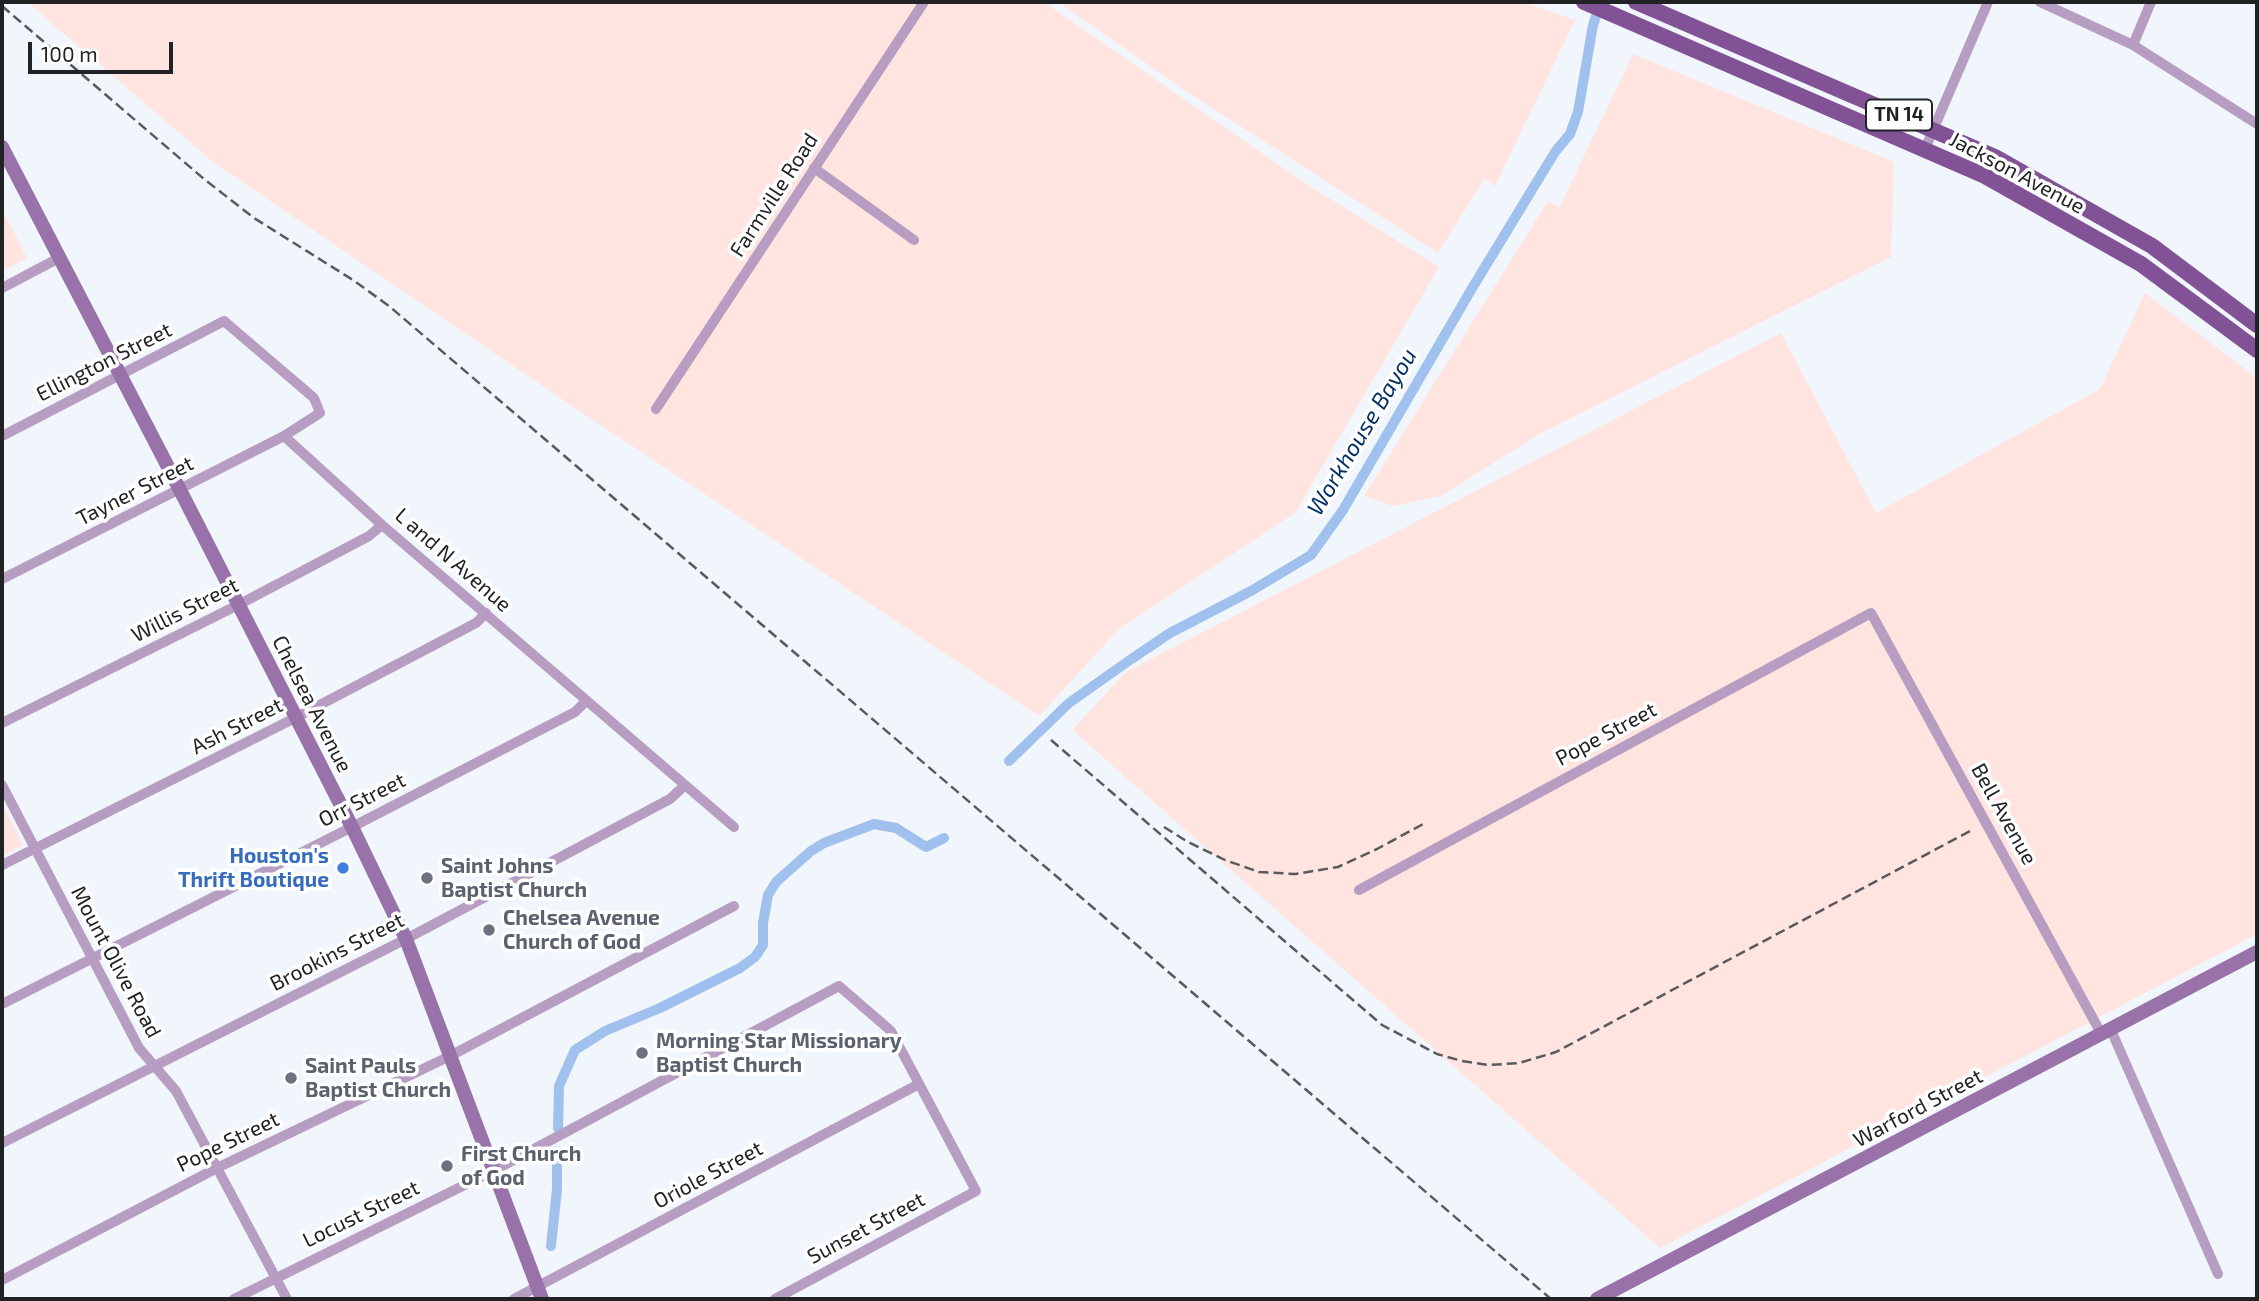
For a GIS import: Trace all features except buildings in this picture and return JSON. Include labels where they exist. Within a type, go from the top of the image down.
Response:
[{"type":"main road","name":"Jackson Avenue","points":[[1584,2],[1985,176],[2141,264],[2257,350]]},
{"type":"main road","name":"Jackson Avenue","points":[[1636,2],[1995,157],[2152,246],[2257,325]]},
{"type":"main road","name":"Chelsea Avenue","points":[[2,147],[352,827],[406,939],[540,1293]]},
{"type":"main road","name":"Warford Street","points":[[1597,1299],[2257,952]]},
{"type":"street","name":"Farmville Road","points":[[656,409],[924,2]]},
{"type":"street","points":[[1925,149],[1988,2]]},
{"type":"street","points":[[2040,2],[2133,45],[2257,124]]},
{"type":"street","points":[[2133,45],[2151,2]]},
{"type":"street","points":[[814,168],[914,240]]},
{"type":"street","points":[[2141,264],[2152,246]]},
{"type":"street","points":[[2,288],[59,258]]},
{"type":"street","name":"Ellington Street","points":[[2,436],[224,321],[314,398],[320,412],[284,436]]},
{"type":"street","name":"Tayner Street","points":[[2,579],[284,436]]},
{"type":"street","name":"L and N Avenue","points":[[284,436],[382,525],[734,827]]},
{"type":"street","name":"Willis Street","points":[[2,723],[238,605],[369,536],[382,525]]},
{"type":"street","name":"Pope Street","points":[[1359,890],[1871,612]]},
{"type":"street","name":"Bell Avenue","points":[[1871,612],[2107,1032],[2218,1274]]},
{"type":"street","name":"Ash Street","points":[[2,865],[295,718],[476,623],[486,613]]},
{"type":"street","name":"Orr Street","points":[[2,1004],[575,712],[586,701]]},
{"type":"street","name":"Mount Olive Road","points":[[2,785],[139,1048],[176,1091],[287,1299]]},
{"type":"street","name":"Brookins Street","points":[[2,1143],[406,939],[670,799],[684,786]]},
{"type":"street","name":"Pope Street","points":[[2,1280],[217,1168],[450,1056],[734,906]]},
{"type":"street","name":"Locust Street","points":[[234,1299],[493,1171],[839,986],[891,1031],[919,1084]]},
{"type":"street","name":"Sunset Street","points":[[775,1299],[976,1191],[919,1084]]},
{"type":"street","name":"Oriole Street","points":[[514,1299],[540,1293],[919,1084]]},
{"type":"shaded area","points":[[27,2],[1044,2],[1302,181],[1439,267],[1295,513],[1119,629],[1039,716],[578,410],[213,162]]},
{"type":"shaded area","points":[[1058,2],[1523,2],[1575,20],[1495,186],[1484,179],[1438,253],[1189,93]]},
{"type":"shaded area","points":[[1633,54],[1894,162],[1891,257],[1541,433],[1441,496],[1393,506],[1364,496],[1548,201],[1559,208]]},
{"type":"shaded area","points":[[2,209],[27,258],[2,271]]},
{"type":"shaded area","points":[[2145,293],[2257,378],[2257,934],[1660,1248],[1072,730],[1126,672],[1781,333],[1876,513],[2100,389]]},
{"type":"shaded area","points":[[2,803],[23,845],[2,856]]},
{"type":"waterway","name":"Workhouse Bayou","points":[[1009,761],[1069,703],[1127,662],[1170,633],[1251,591],[1311,555],[1343,510],[1471,290],[1555,152],[1570,134],[1578,112],[1593,25],[1600,5]]},
{"type":"waterway","name":"Workhouse Bayou","points":[[558,1128],[559,1086],[575,1050],[605,1031],[660,1008],[740,968],[755,957],[763,945],[763,923],[768,895],[776,882],[811,851],[824,843],[874,824],[896,828],[926,847],[944,838]]},
{"type":"waterway","name":"Workhouse Bayou","points":[[551,1246],[557,1189],[557,1151]]},
{"type":"railway","points":[[2,6],[204,179],[254,218],[353,280],[389,306],[1551,1299]]},
{"type":"railway","points":[[1051,740],[1382,1025],[1437,1054],[1489,1065],[1519,1063],[1556,1052],[1972,830]]},
{"type":"railway","points":[[1164,827],[1225,860],[1259,872],[1295,874],[1338,867],[1425,823]]},
{"type":"place","name":"Houston's Thrift Boutique","points":[[343,868]]},
{"type":"place","name":"Saint Johns Baptist Church","points":[[427,878]]},
{"type":"place","name":"Chelsea Avenue Church of God","points":[[489,930]]},
{"type":"place","name":"Morning Star Missionary Baptist Church","points":[[642,1053]]},
{"type":"place","name":"Saint Pauls Baptist Church","points":[[291,1078]]},
{"type":"place","name":"First Church of God","points":[[447,1166]]}]
